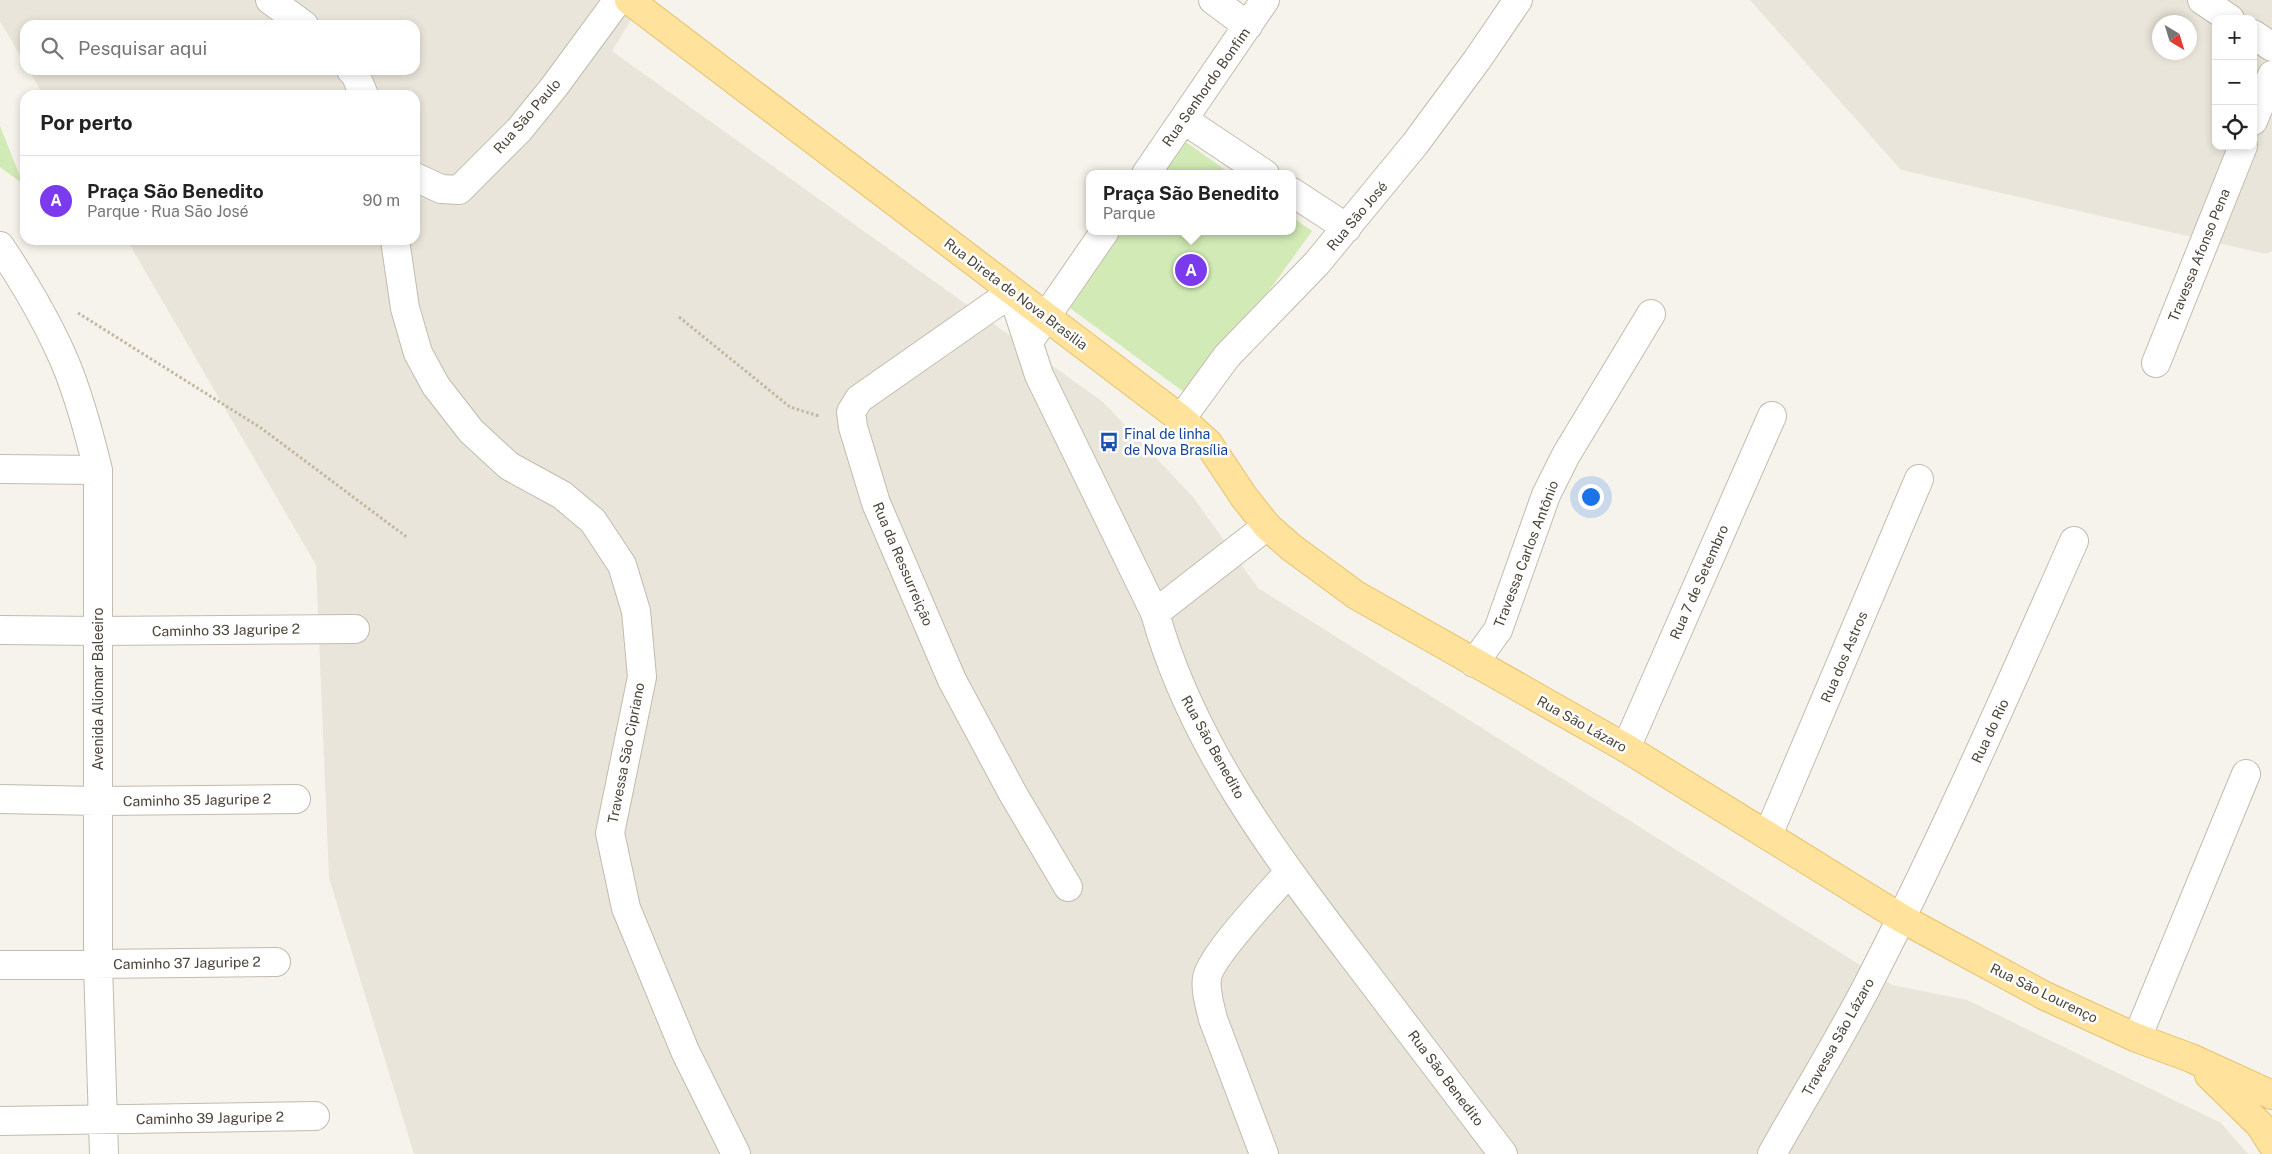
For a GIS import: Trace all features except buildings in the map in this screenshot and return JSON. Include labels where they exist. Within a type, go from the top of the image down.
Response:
[{"type":"main road","name":"Rua Direta de Nova Brasilia","points":[[629,0],[1181,419],[1208,443],[1244,497],[1267,526]]},
{"type":"main road","name":"Rua São Lázaro","points":[[1267,526],[1292,548],[1356,595],[1626,748],[1901,918]]},
{"type":"main road","name":"Rua São Lourenço","points":[[1901,918],[2045,996],[2137,1038],[2192,1058],[2272,1095]]},
{"type":"main road","name":"Rua São Lourenço","points":[[2192,1058],[2260,1125],[2272,1144]]},
{"type":"street","points":[[270,0],[297,20]]},
{"type":"street","name":"Rua São Paulo","points":[[420,181],[441,189],[459,190],[519,130],[554,87],[618,0]]},
{"type":"street","points":[[1213,0],[1248,26]]},
{"type":"street","name":"Rua Senhordo Bonfim","points":[[1149,170],[1265,0]]},
{"type":"street","name":"Rua São José","points":[[1181,419],[1227,356],[1317,263],[1415,144],[1477,60],[1518,0]]},
{"type":"street","points":[[2202,0],[2224,15]]},
{"type":"street","points":[[2257,37],[2272,47]]},
{"type":"street","points":[[355,75],[362,90]]},
{"type":"street","points":[[2257,111],[2272,75]]},
{"type":"street","points":[[1184,120],[1259,170]]},
{"type":"street","name":"Travessa Afonso Pena","points":[[2156,363],[2241,150]]},
{"type":"street","points":[[1296,195],[1347,228]]},
{"type":"street","points":[[1027,343],[1102,235]]},
{"type":"street","name":"Travessa São Cipriano","points":[[396,245],[405,308],[418,353],[436,386],[471,431],[509,466],[562,495],[593,521],[622,566],[636,611],[642,677],[610,833],[626,908],[685,1051],[736,1154]]},
{"type":"street","name":"Avenida Aliomar Baleeiro","points":[[4,257],[64,361],[86,422],[98,470],[98,965],[104,1154]]},
{"type":"street","name":"Rua São Benedito","points":[[1012,292],[1027,343],[1039,375],[1155,613],[1179,685],[1196,723],[1289,872],[1503,1154]]},
{"type":"street","name":"Rua da Ressurreição","points":[[1012,292],[859,399],[851,412],[853,427],[876,503],[952,680],[1012,792],[1068,887]]},
{"type":"street","name":"Travessa Carlos Antônio","points":[[1474,663],[1498,630],[1546,495],[1566,455],[1651,314]]},
{"type":"street","name":"Rua 7 de Setembro","points":[[1626,748],[1772,416]]},
{"type":"street","points":[[0,469],[98,470]]},
{"type":"street","name":"Rua dos Astros","points":[[1768,835],[1919,479]]},
{"type":"street","points":[[1155,613],[1267,526]]},
{"type":"street","name":"Rua do Rio","points":[[1901,918],[1995,720],[2074,541]]},
{"type":"street","name":"Caminho 33 Jaguripe 2","points":[[0,630],[355,629]]},
{"type":"street","points":[[2137,1038],[2246,774]]},
{"type":"street","name":"Caminho 35 Jaguripe 2","points":[[0,799],[98,801],[296,799]]},
{"type":"street","points":[[1264,1153],[1213,1019],[1208,996],[1207,977],[1217,957],[1289,872]]},
{"type":"street","name":"Travessa São Lázaro","points":[[1772,1154],[1864,991],[1901,918]]},
{"type":"street","name":"Caminho 37 Jaguripe 2","points":[[0,965],[276,962]]},
{"type":"street","name":"Caminho 39 Jaguripe 2","points":[[0,1121],[315,1116]]},
{"type":"path","points":[[74,309],[261,428],[408,538]]},
{"type":"path","points":[[679,317],[790,407],[853,427]]},
{"type":"shaded area","points":[[0,0],[643,0],[612,51],[1103,402],[1193,497],[1258,588],[1892,985],[1967,1000],[2221,1123],[2248,1154],[414,1154],[329,878],[316,565],[130,245],[420,245],[420,90],[40,90],[32,75],[420,75],[420,20],[20,20],[20,55],[0,21]]},
{"type":"shaded area","points":[[1750,0],[2272,0],[2272,251],[2266,254],[1901,170]]},
{"type":"green space","points":[[0,126],[20,176],[20,182],[0,167]]},
{"type":"green space","points":[[1186,142],[1225,170],[1166,170]]},
{"type":"green space","points":[[1296,220],[1312,231],[1192,398],[1070,308],[1120,235],[1296,235]]},
{"type":"place","name":"Praça São Benedito","points":[[1191,270]]},
{"type":"place","name":"Final de linha de Nova Brasília","points":[[1109,442]]}]
